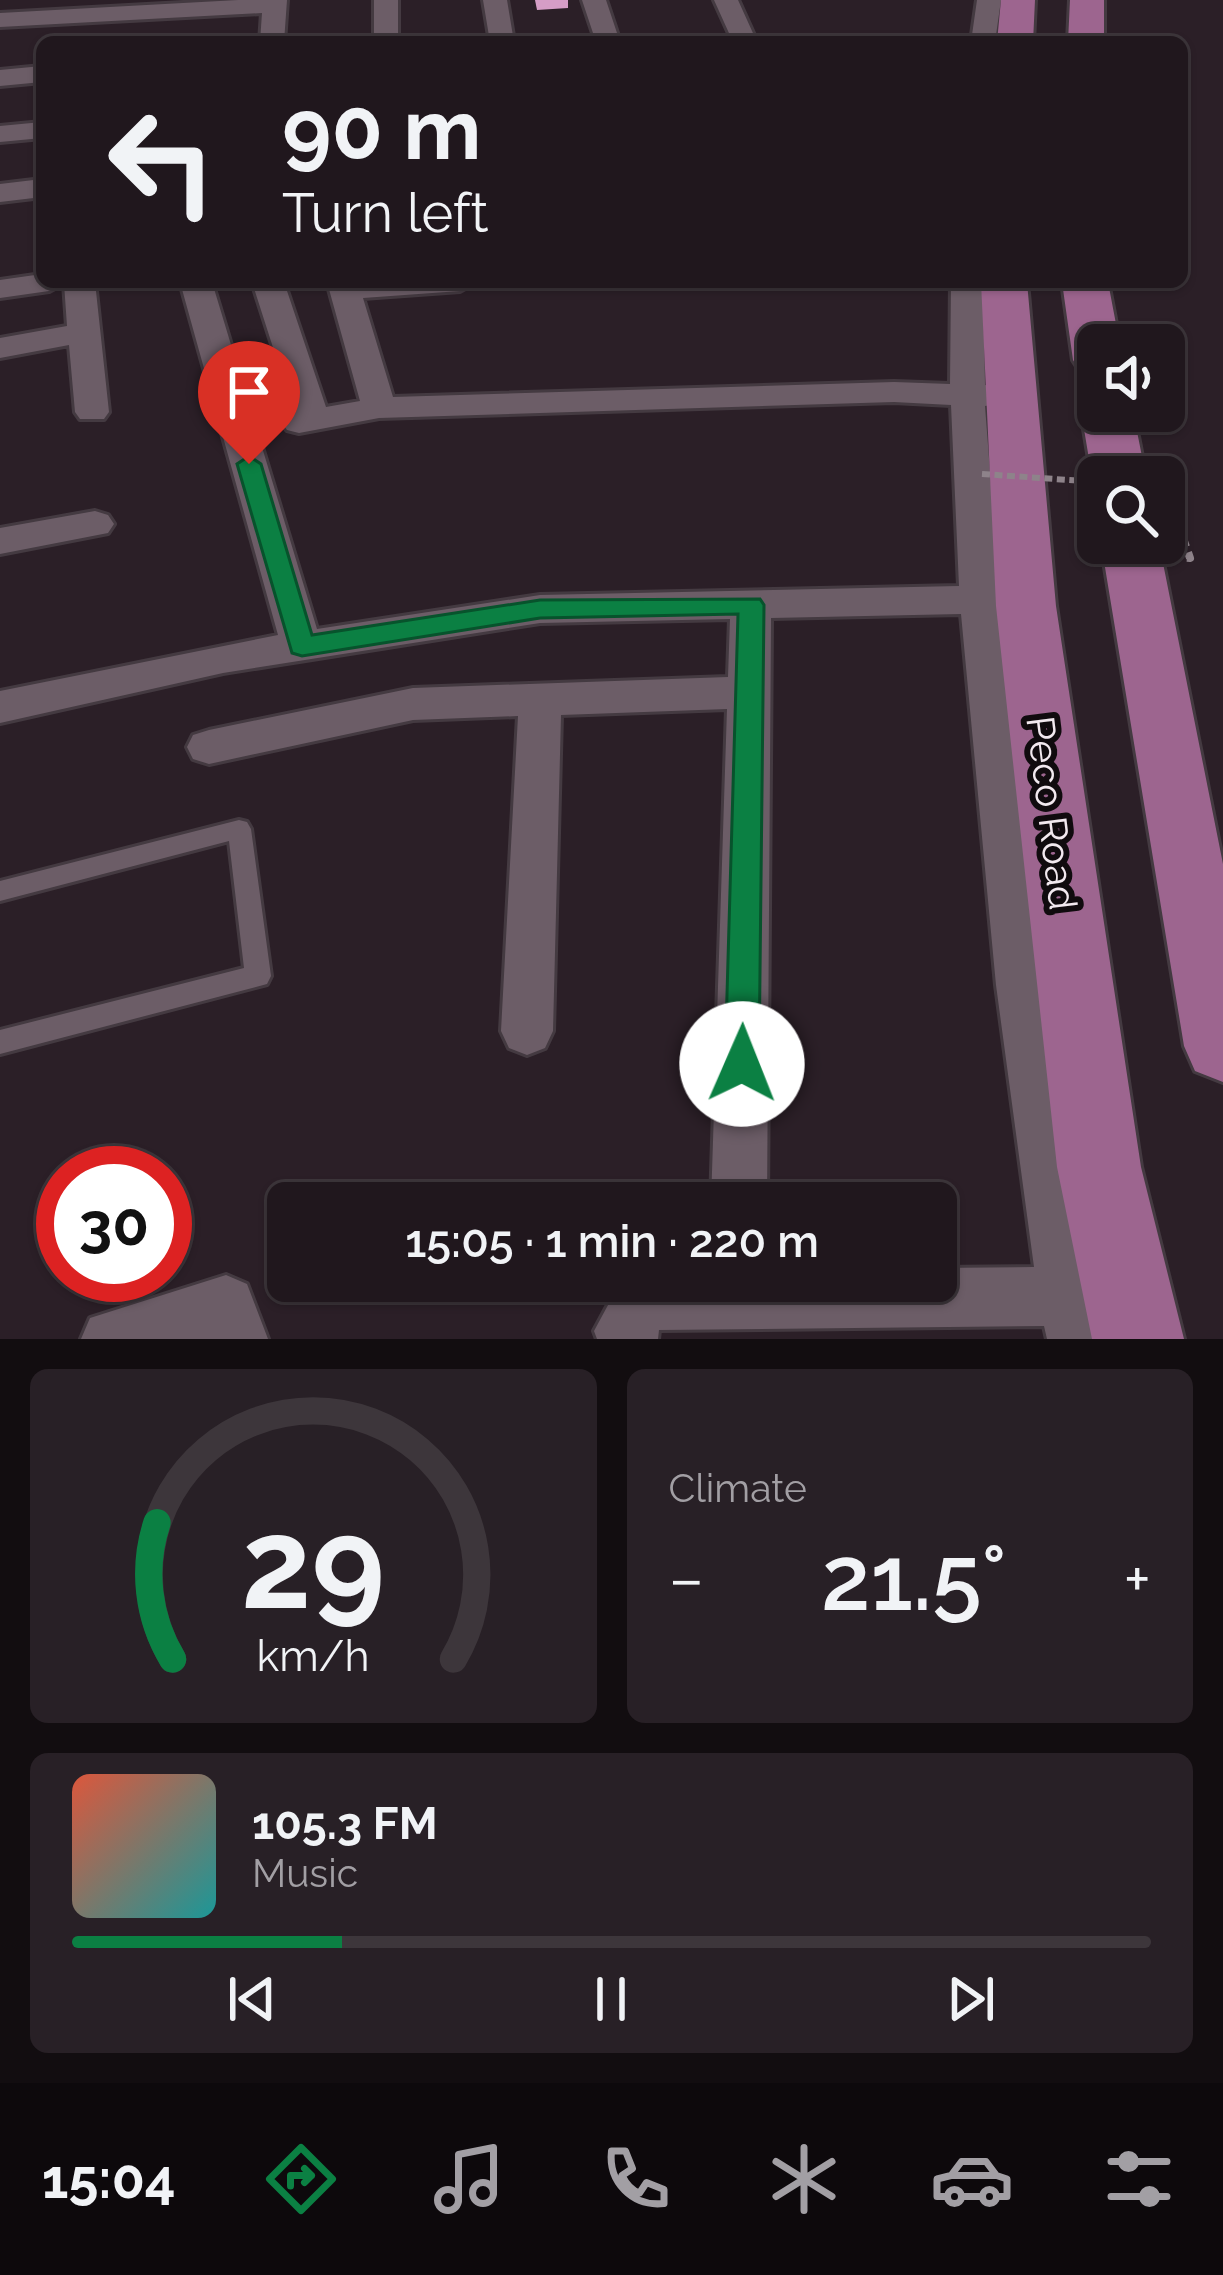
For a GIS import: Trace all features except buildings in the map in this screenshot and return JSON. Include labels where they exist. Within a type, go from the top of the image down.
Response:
[{"type":"main road","points":[[1015,36],[1018,0]]},
{"type":"main road","points":[[1087,0],[1087,36]]},
{"type":"main road","name":"Peco Road","points":[[1003,288],[989,396],[1002,603],[1099,1167],[1103,1317]]},
{"type":"main road","points":[[1085,288],[1092,324]]},
{"type":"main road","points":[[1160,564],[1165,750],[1223,1046]]},
{"type":"street","points":[[386,0],[386,36]]},
{"type":"street","points":[[495,0],[501,36]]},
{"type":"street","points":[[594,0],[606,36]]},
{"type":"street","points":[[725,0],[743,36]]},
{"type":"street","points":[[984,36],[989,0]]},
{"type":"street","points":[[0,20],[275,2],[272,36]]},
{"type":"street","points":[[124,36],[129,12]]},
{"type":"street","points":[[0,78],[36,75]]},
{"type":"street","points":[[0,134],[36,131]]},
{"type":"street","points":[[0,193],[36,189]]},
{"type":"street","points":[[0,289],[36,284]]},
{"type":"street","points":[[80,288],[92,412]]},
{"type":"street","points":[[198,288],[302,646]]},
{"type":"street","points":[[270,288],[306,420],[379,408],[894,392],[989,396],[968,288]]},
{"type":"street","points":[[345,288],[379,408]]},
{"type":"street","points":[[0,348],[84,333]]},
{"type":"street","points":[[0,541],[95,524]]},
{"type":"street","points":[[0,706],[302,646],[540,609],[1002,603]]},
{"type":"street","points":[[740,1182],[751,605]]},
{"type":"street","points":[[209,747],[413,704],[749,692]]},
{"type":"street","points":[[527,1031],[540,699]]},
{"type":"street","points":[[628,1339],[624,1331],[642,1302]]},
{"type":"street","points":[[900,1302],[1103,1317]]},
{"type":"street","points":[[111,1339],[226,1305],[238,1339]]},
{"type":"lane","points":[[0,891],[239,829],[258,976],[0,1042]]},
{"type":"path","points":[[982,474],[1077,481]]},
{"type":"route","points":[[249,464],[302,646],[540,609],[751,605],[742,1064]]}]
